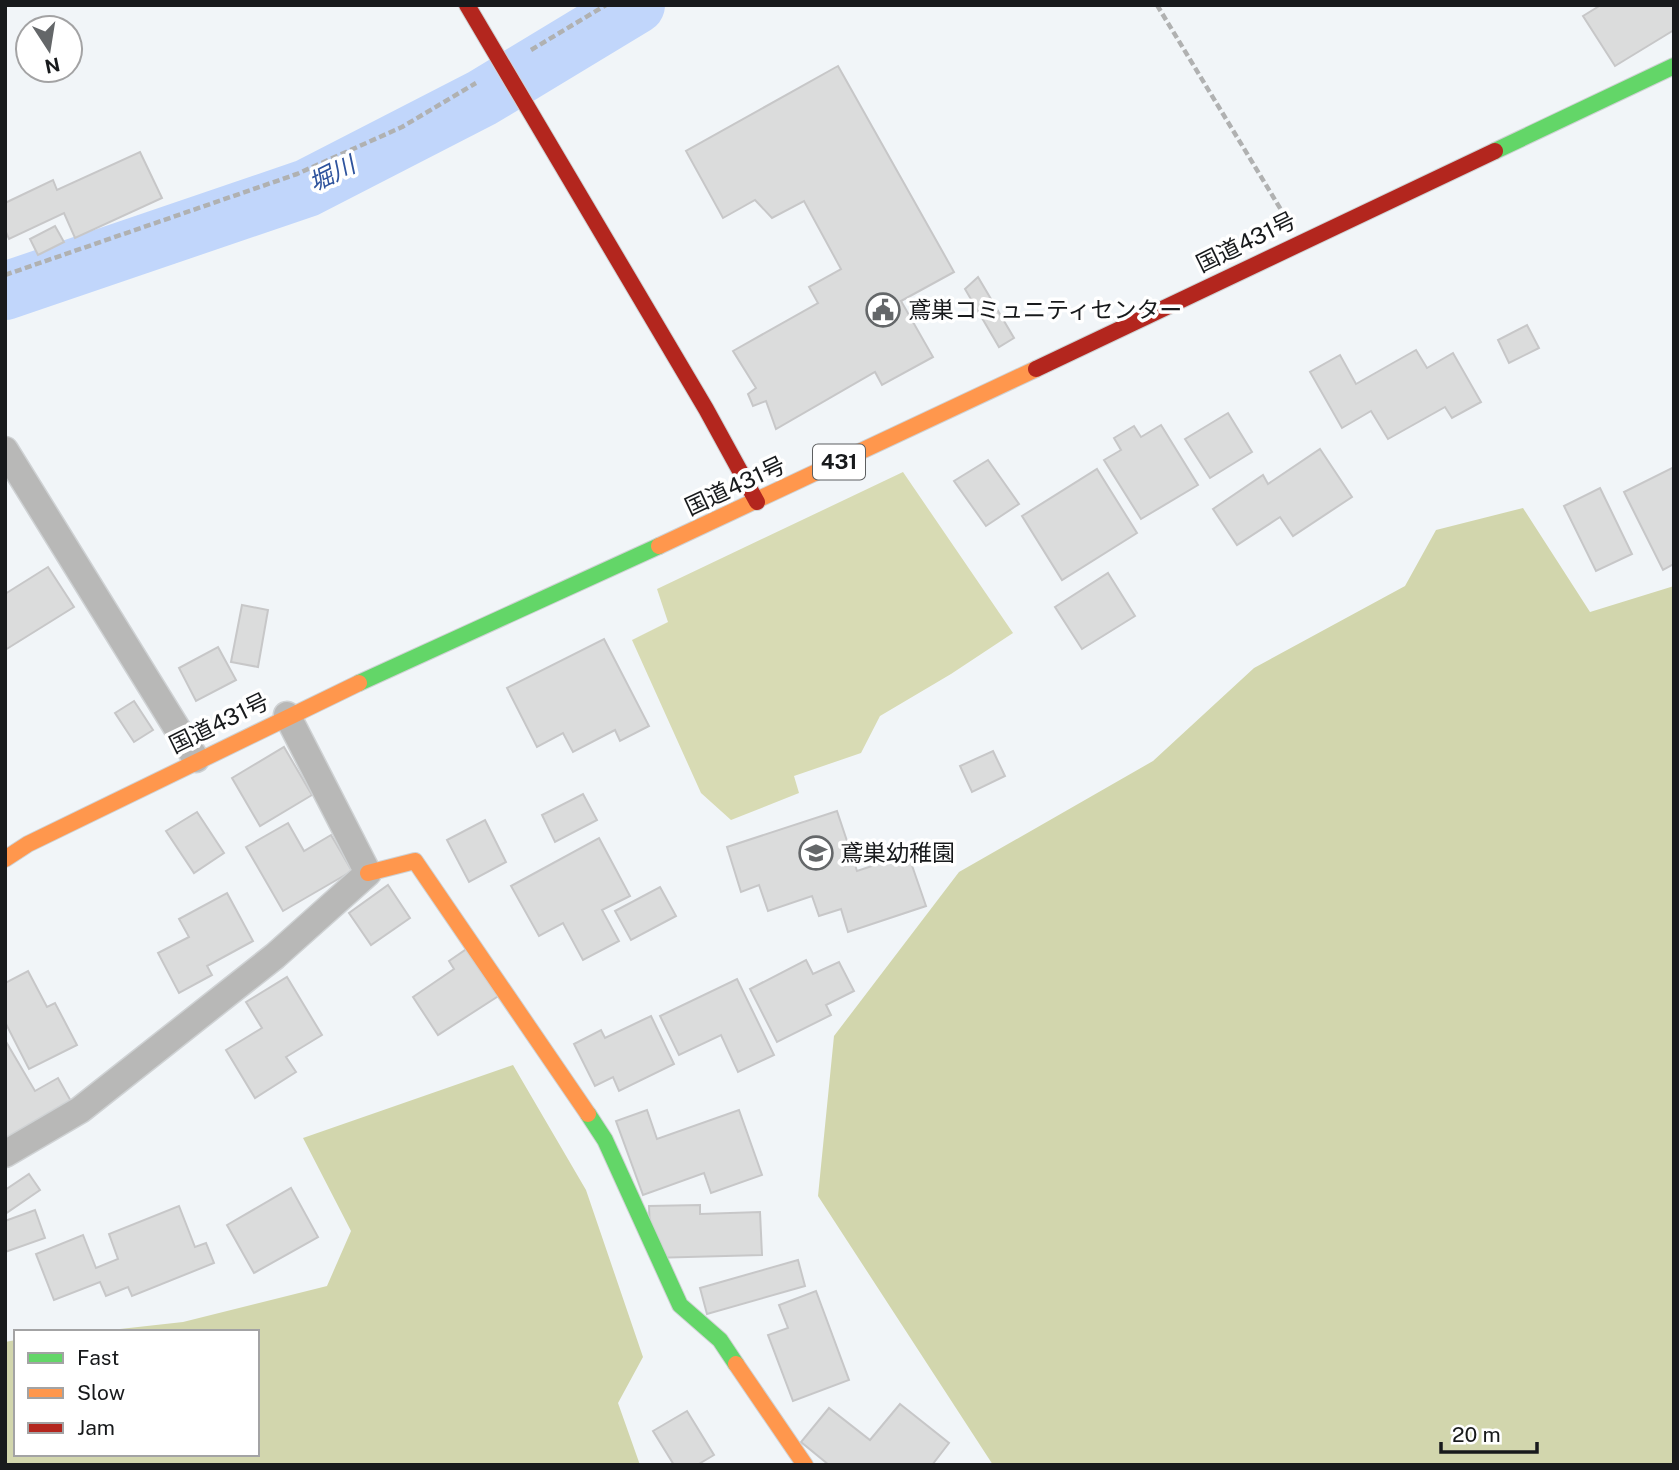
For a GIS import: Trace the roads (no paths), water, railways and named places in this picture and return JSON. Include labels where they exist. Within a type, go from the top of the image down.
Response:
[{"type":"main road","points":[[467,5],[706,409],[757,502]]},
{"type":"main road","name":"国道431号","points":[[5,859],[28,844],[286,715],[757,502],[1300,241],[1674,66]]},
{"type":"main road","points":[[368,873],[415,861],[605,1140],[680,1305],[719,1340],[805,1465]]},
{"type":"street","points":[[5,450],[196,759]]},
{"type":"street","points":[[5,1154],[80,1110],[275,956],[368,873],[286,715]]},
{"type":"waterway","name":"堀川","points":[[5,291],[307,188],[482,98],[636,5]]},
{"type":"place","name":"鳶巣コミュニティセンター","points":[[883,310]]},
{"type":"place","name":"鳶巣幼稚園","points":[[816,853]]}]
